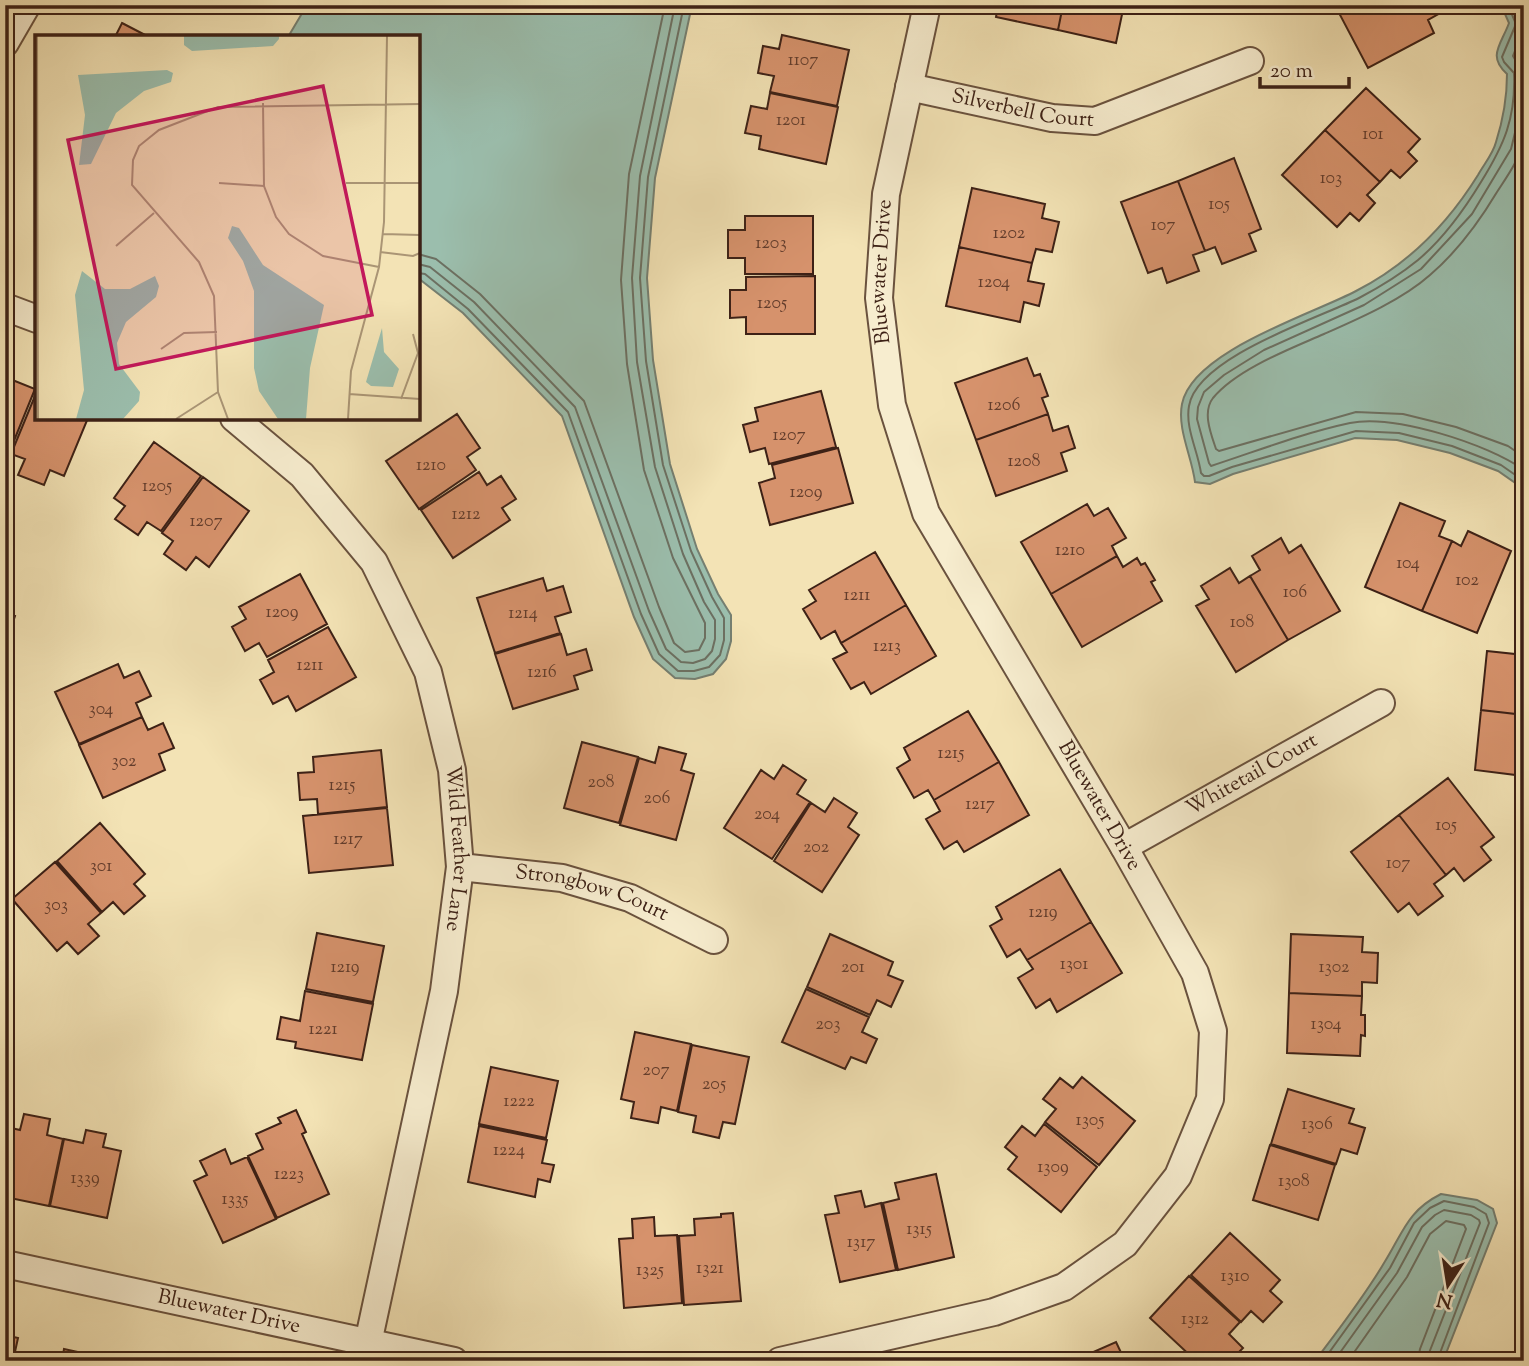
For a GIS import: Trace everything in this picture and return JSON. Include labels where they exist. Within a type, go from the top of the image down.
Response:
[{"type":"street","points":[[5,43],[27,5]]},
{"type":"street","name":"Bluewater Drive","points":[[780,1361],[995,1312],[1064,1287],[1125,1244],[1178,1176],[1210,1099],[1213,1031],[1195,973],[1124,847],[926,513],[892,405],[879,298],[886,194],[927,5]]},
{"type":"street","name":"Silverbell Court","points":[[909,87],[1052,118],[1096,121],[1250,61]]},
{"type":"street","points":[[5,307],[35,318]]},
{"type":"street","name":"Wild Feather Lane","points":[[236,420],[302,475],[374,562],[428,672],[452,770],[460,867],[444,991],[368,1343]]},
{"type":"street","name":"Whitetail Court","points":[[1124,847],[1381,703]]},
{"type":"street","name":"Strongbow Court","points":[[460,867],[562,878],[630,898],[714,940]]},
{"type":"street","name":"Bluewater Drive","points":[[5,1264],[454,1361]]},
{"type":"water","points":[[307,5],[692,5],[655,178],[647,278],[653,360],[670,464],[697,549],[731,615],[731,641],[726,659],[713,674],[695,679],[675,678],[653,659],[634,617],[562,416],[463,313],[420,280],[420,35],[289,35]]},
{"type":"water","points":[[1501,5],[1524,5],[1524,489],[1498,471],[1450,453],[1397,440],[1355,438],[1233,474],[1210,484],[1195,482],[1183,433],[1182,404],[1191,385],[1207,367],[1257,336],[1356,291],[1393,269],[1440,227],[1491,155],[1501,125],[1507,74],[1501,68],[1497,56],[1509,23]]},
{"type":"water","points":[[1441,1194],[1477,1200],[1493,1209],[1497,1223],[1443,1361],[1315,1361],[1368,1288],[1413,1215]]},
{"type":"building","points":[[998,5],[1063,5],[1058,30],[996,17]]},
{"type":"building","points":[[1063,5],[1124,5],[1116,43],[1058,30]]},
{"type":"building","points":[[1334,5],[1354,5],[1339,13]]},
{"type":"building","points":[[1354,5],[1439,5],[1442,12],[1428,20],[1434,33],[1368,68],[1339,13]]},
{"type":"building","points":[[122,23],[145,35],[116,35]]},
{"type":"building","points":[[782,35],[849,50],[837,106],[770,92],[774,76],[758,73],[763,46],[779,49]]},
{"type":"building","points":[[1366,88],[1420,139],[1408,152],[1417,161],[1400,178],[1391,170],[1380,182],[1325,130]]},
{"type":"building","points":[[770,93],[838,107],[826,164],[759,149],[761,136],[745,133],[751,106],[767,109]]},
{"type":"building","points":[[1325,130],[1380,182],[1367,195],[1375,203],[1359,221],[1350,213],[1337,227],[1282,175]]},
{"type":"building","points":[[1234,158],[1261,229],[1249,234],[1256,251],[1222,264],[1215,247],[1205,251],[1178,181]]},
{"type":"building","points":[[1178,181],[1205,251],[1193,255],[1199,271],[1167,283],[1162,268],[1148,273],[1121,202]]},
{"type":"building","points":[[972,188],[1045,204],[1042,218],[1059,222],[1052,252],[1036,249],[1032,263],[959,247]]},
{"type":"building","points":[[745,216],[813,216],[813,274],[745,274],[745,258],[728,258],[728,230],[745,230]]},
{"type":"building","points":[[959,247],[1032,263],[1028,281],[1044,284],[1039,306],[1024,302],[1020,322],[946,306]]},
{"type":"building","points":[[815,276],[815,334],[746,334],[746,317],[730,318],[730,290],[746,290],[746,277]]},
{"type":"building","points":[[1027,358],[1034,376],[1040,374],[1048,396],[1042,398],[1048,414],[976,440],[955,383]]},
{"type":"building","points":[[5,377],[35,389],[9,453],[5,451]]},
{"type":"building","points":[[821,391],[836,447],[769,464],[765,448],[750,452],[743,425],[758,421],[755,408]]},
{"type":"building","points":[[35,396],[35,420],[87,420],[64,476],[50,470],[44,485],[18,475],[25,459],[11,454]]},
{"type":"building","points":[[457,414],[480,448],[467,457],[476,470],[419,509],[386,461]]},
{"type":"building","points":[[1048,414],[1053,431],[1068,426],[1075,448],[1061,453],[1067,471],[996,496],[976,440]]},
{"type":"building","points":[[154,442],[201,476],[161,531],[147,522],[138,535],[115,519],[125,506],[114,498]]},
{"type":"building","points":[[838,448],[853,503],[770,525],[759,483],[775,478],[772,465]]},
{"type":"building","points":[[479,472],[487,485],[501,476],[516,499],[502,508],[510,520],[453,558],[421,510]]},
{"type":"building","points":[[203,477],[249,511],[209,567],[196,557],[186,570],[164,554],[173,541],[162,533]]},
{"type":"building","points":[[1400,503],[1445,521],[1439,536],[1452,541],[1422,611],[1365,587]]},
{"type":"building","points":[[1087,504],[1094,516],[1108,508],[1126,538],[1112,546],[1117,556],[1051,594],[1021,542]]},
{"type":"building","points":[[1468,531],[1511,551],[1477,633],[1422,611],[1452,541],[1461,546]]},
{"type":"building","points":[[1281,538],[1289,553],[1301,545],[1340,611],[1288,640],[1250,576],[1260,570],[1252,556]]},
{"type":"building","points":[[875,552],[906,605],[841,643],[835,631],[821,639],[803,609],[816,601],[809,590]]},
{"type":"building","points":[[1117,556],[1123,567],[1137,558],[1141,565],[1145,563],[1155,580],[1151,582],[1162,601],[1082,647],[1051,594]]},
{"type":"building","points":[[1230,568],[1239,583],[1250,576],[1288,640],[1236,672],[1196,606],[1209,599],[1201,586]]},
{"type":"building","points":[[300,574],[327,624],[267,657],[259,643],[245,651],[232,627],[246,619],[239,607]]},
{"type":"building","points":[[543,578],[547,591],[563,586],[571,612],[555,617],[560,633],[495,653],[477,598]]},
{"type":"building","points":[[906,605],[936,656],[871,694],[864,682],[851,689],[833,659],[847,652],[841,643]]},
{"type":"building","points":[[5,613],[15,616],[5,647]]},
{"type":"building","points":[[328,627],[356,677],[296,711],[288,696],[273,704],[260,680],[274,672],[268,660]]},
{"type":"building","points":[[561,634],[567,655],[586,649],[592,670],[574,676],[578,689],[513,709],[495,654]]},
{"type":"building","points":[[1487,651],[1524,655],[1524,715],[1481,710]]},
{"type":"building","points":[[118,664],[124,678],[139,671],[151,696],[136,703],[142,717],[79,744],[55,692]]},
{"type":"building","points":[[1481,710],[1524,715],[1524,776],[1475,770]]},
{"type":"building","points":[[968,711],[999,762],[934,800],[928,790],[914,798],[897,768],[910,760],[904,748]]},
{"type":"building","points":[[142,717],[148,730],[163,723],[174,748],[159,754],[165,770],[103,798],[79,745]]},
{"type":"building","points":[[582,742],[638,757],[619,823],[564,808]]},
{"type":"building","points":[[659,747],[686,754],[681,770],[694,774],[676,840],[620,825],[639,758],[655,763]]},
{"type":"building","points":[[381,750],[387,807],[318,814],[317,799],[300,800],[298,773],[314,772],[313,757]]},
{"type":"building","points":[[999,762],[1029,815],[964,852],[957,841],[944,849],[926,819],[940,811],[934,800]]},
{"type":"building","points":[[783,765],[806,780],[797,794],[810,802],[772,859],[724,828],[761,770],[774,779]]},
{"type":"building","points":[[1448,778],[1494,837],[1481,847],[1491,860],[1464,881],[1454,868],[1446,875],[1399,815]]},
{"type":"building","points":[[834,798],[857,813],[848,827],[859,835],[822,892],[774,861],[811,803],[825,812]]},
{"type":"building","points":[[387,808],[393,865],[309,873],[303,816]]},
{"type":"building","points":[[1399,815],[1446,875],[1434,884],[1443,896],[1418,915],[1409,903],[1398,912],[1351,852]]},
{"type":"building","points":[[100,823],[145,874],[134,884],[145,896],[124,914],[113,902],[102,912],[57,861]]},
{"type":"building","points":[[55,862],[101,913],[88,924],[99,936],[78,954],[67,942],[57,951],[12,899]]},
{"type":"building","points":[[1060,869],[1091,922],[1027,960],[1020,949],[1007,957],[990,926],[1002,919],[996,907]]},
{"type":"building","points":[[1091,922],[1122,973],[1057,1012],[1050,999],[1036,1008],[1018,978],[1033,969],[1027,960]]},
{"type":"building","points":[[317,933],[384,946],[373,1002],[306,989]]},
{"type":"building","points":[[830,934],[893,962],[888,975],[903,981],[891,1007],[877,1000],[870,1015],[807,987]]},
{"type":"building","points":[[1291,934],[1363,937],[1362,952],[1378,953],[1377,983],[1362,982],[1362,996],[1289,993]]},
{"type":"building","points":[[806,989],[869,1017],[862,1032],[877,1039],[866,1063],[851,1057],[845,1069],[782,1042]]},
{"type":"building","points":[[305,991],[373,1004],[362,1060],[295,1048],[296,1042],[277,1039],[281,1017],[300,1021]]},
{"type":"building","points":[[1289,993],[1362,996],[1361,1015],[1365,1015],[1365,1036],[1361,1035],[1360,1056],[1287,1053]]},
{"type":"building","points":[[635,1032],[691,1044],[677,1111],[661,1107],[658,1123],[631,1118],[634,1102],[621,1099]]},
{"type":"building","points":[[692,1045],[749,1057],[735,1124],[723,1122],[719,1138],[693,1132],[696,1116],[678,1112]]},
{"type":"building","points":[[491,1067],[558,1081],[546,1138],[479,1124]]},
{"type":"building","points":[[1082,1077],[1135,1121],[1099,1165],[1045,1122],[1056,1109],[1043,1099],[1060,1078],[1073,1088]]},
{"type":"building","points":[[1288,1089],[1354,1109],[1349,1123],[1365,1128],[1357,1154],[1341,1149],[1336,1164],[1271,1144]]},
{"type":"building","points":[[296,1110],[306,1132],[302,1134],[329,1194],[277,1218],[248,1156],[263,1149],[256,1134],[281,1123],[278,1118]]},
{"type":"building","points":[[24,1114],[50,1119],[47,1135],[63,1139],[49,1206],[5,1197],[7,1127],[20,1130]]},
{"type":"building","points":[[1044,1124],[1097,1167],[1061,1212],[1008,1169],[1017,1157],[1005,1147],[1022,1126],[1035,1136]]},
{"type":"building","points":[[479,1126],[547,1140],[542,1163],[554,1165],[550,1182],[538,1179],[535,1197],[468,1182]]},
{"type":"building","points":[[86,1130],[106,1134],[103,1147],[121,1151],[107,1218],[50,1206],[64,1139],[83,1143]]},
{"type":"building","points":[[1270,1145],[1335,1165],[1318,1220],[1253,1200]]},
{"type":"building","points":[[225,1149],[231,1164],[247,1157],[276,1219],[223,1243],[194,1181],[207,1175],[200,1161]]},
{"type":"building","points":[[936,1174],[954,1257],[898,1270],[883,1203],[899,1199],[895,1183]]},
{"type":"building","points":[[861,1191],[865,1207],[881,1203],[896,1270],[840,1282],[825,1215],[839,1213],[835,1196]]},
{"type":"building","points":[[733,1213],[741,1301],[684,1305],[679,1236],[695,1235],[694,1219],[721,1217],[721,1214]]},
{"type":"building","points":[[654,1217],[655,1236],[677,1235],[682,1303],[624,1308],[619,1239],[633,1238],[632,1219]]},
{"type":"building","points":[[1230,1233],[1280,1280],[1270,1291],[1282,1302],[1263,1322],[1251,1311],[1241,1322],[1191,1275]]},
{"type":"building","points":[[1189,1276],[1240,1322],[1229,1334],[1243,1348],[1230,1361],[1217,1361],[1210,1354],[1204,1361],[1196,1361],[1150,1318]]},
{"type":"building","points":[[5,1335],[18,1338],[13,1361],[5,1361]]},
{"type":"building","points":[[1116,1342],[1125,1361],[1073,1361]]},
{"type":"building","points":[[64,1349],[119,1361],[62,1361]]}]
